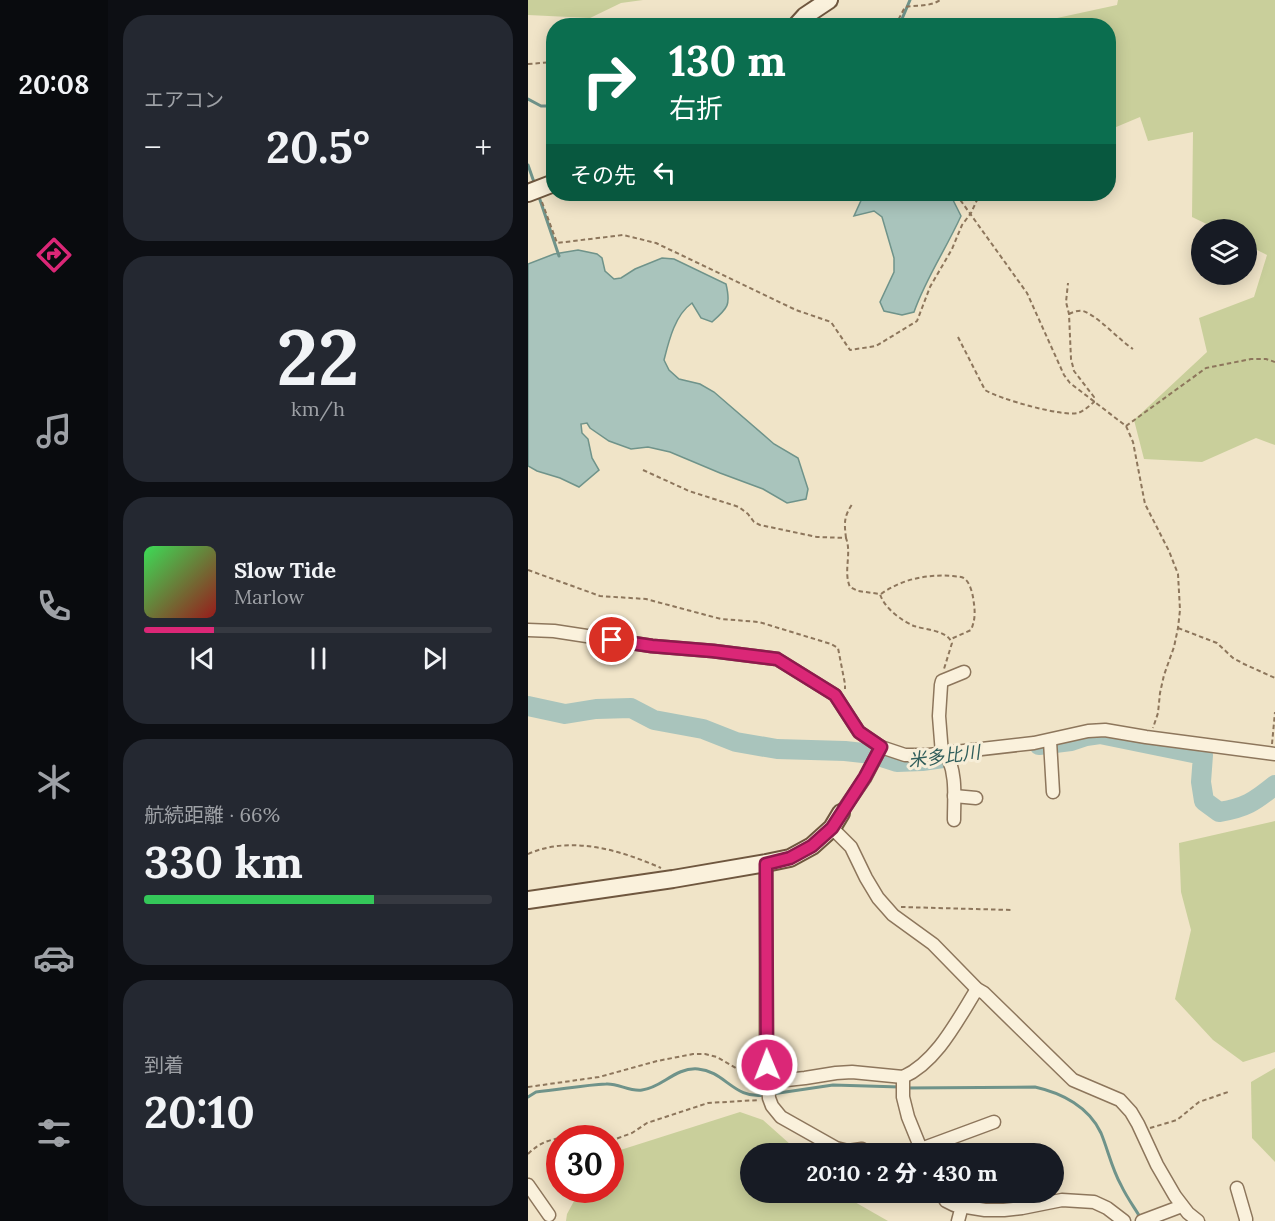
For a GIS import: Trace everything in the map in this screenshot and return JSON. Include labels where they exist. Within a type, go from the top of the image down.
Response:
[{"type":"street","points":[[803,18],[829,0]]},
{"type":"street","points":[[528,630],[554,631],[652,646],[777,659],[835,695],[859,732],[881,747],[905,755],[929,755],[1050,741],[1088,731],[1105,730],[1150,738],[1273,753]]},
{"type":"street","points":[[954,820],[954,782],[951,764],[944,753],[939,716],[942,681],[964,672]]},
{"type":"street","points":[[1050,741],[1053,792]]},
{"type":"street","points":[[528,900],[673,879],[790,858],[812,846],[832,828],[865,777],[881,747]]},
{"type":"street","points":[[954,796],[976,798]]},
{"type":"street","points":[[832,828],[851,847],[878,898],[893,915],[933,944],[1073,1080],[1120,1100],[1131,1112],[1157,1165],[1182,1206],[1198,1221]]},
{"type":"street","points":[[766,864],[769,1098],[771,1106],[781,1117],[827,1143]]},
{"type":"street","points":[[768,1082],[852,1072],[903,1077],[910,1074],[923,1065],[940,1047],[977,989]]},
{"type":"street","points":[[903,1077],[903,1097],[919,1143]]},
{"type":"street","points":[[942,1143],[994,1122]]},
{"type":"street","points":[[528,1185],[549,1215]]},
{"type":"street","points":[[1237,1188],[1246,1221]]},
{"type":"street","points":[[950,1203],[985,1210],[1004,1210],[1062,1200],[1094,1202],[1107,1208],[1124,1221]]},
{"type":"street","points":[[958,1221],[962,1206]]},
{"type":"street","points":[[1142,1221],[1182,1206]]},
{"type":"path","points":[[900,18],[905,7],[928,5],[940,0]]},
{"type":"path","points":[[528,64],[546,63]]},
{"type":"path","points":[[540,188],[557,243],[623,235],[656,243],[795,310],[831,322],[850,350],[876,346],[917,321],[930,287],[976,201]]},
{"type":"path","points":[[962,201],[1028,292],[1064,375],[1070,383],[1126,426],[1133,442],[1145,504],[1178,574],[1180,610],[1178,628],[1164,675],[1158,713],[1150,738]]},
{"type":"path","points":[[1068,283],[1066,302],[1069,314],[1071,359],[1074,371],[1094,398],[1094,402]]},
{"type":"path","points":[[1069,314],[1076,311],[1089,314],[1133,349]]},
{"type":"path","points":[[958,337],[984,390],[990,393],[1020,404],[1076,414],[1094,402]]},
{"type":"path","points":[[1126,426],[1206,368],[1251,359],[1266,359],[1275,362]]},
{"type":"path","points":[[643,470],[688,491],[739,507],[760,525],[817,537],[846,538]]},
{"type":"path","points":[[852,502],[844,519],[849,549],[846,580],[850,587],[858,591],[880,594],[909,580],[939,575],[962,577],[967,580],[972,594],[975,621],[971,630],[951,639]]},
{"type":"path","points":[[528,570],[600,596],[646,599],[721,619],[759,622],[831,644],[838,648],[845,684],[845,693],[838,700]]},
{"type":"path","points":[[880,594],[890,609],[913,626],[946,635],[951,639],[942,681]]},
{"type":"path","points":[[1178,628],[1217,643],[1233,658],[1275,678]]},
{"type":"path","points":[[1273,753],[1275,712]]},
{"type":"path","points":[[528,854],[567,844],[615,850],[663,868],[670,872],[673,879]]},
{"type":"path","points":[[886,907],[1011,910]]},
{"type":"path","points":[[528,1087],[599,1077],[693,1054],[717,1057],[763,1084],[768,1082]]},
{"type":"path","points":[[1142,1131],[1177,1120],[1199,1102],[1227,1092]]},
{"type":"path","points":[[624,1136],[647,1123],[708,1102],[769,1098]]},
{"type":"path","points":[[528,1154],[546,1142]]},
{"type":"green space","points":[[528,0],[643,0],[621,3],[590,18],[528,15]]},
{"type":"green space","points":[[1118,0],[1275,0],[1275,445],[1256,438],[1202,462],[1144,459],[1134,420],[1207,352],[1199,318],[1254,297],[1267,255],[1257,250],[1257,219],[1196,219],[1192,217],[1193,132],[1148,141],[1140,117],[1116,127],[1116,18],[1057,18],[1117,5]]},
{"type":"green space","points":[[1275,821],[1275,1052],[1243,1062],[1213,1040],[1175,999],[1191,930],[1181,892],[1179,843]]},
{"type":"green space","points":[[1275,1068],[1275,1162],[1252,1138],[1251,1082]]},
{"type":"green space","points":[[740,1112],[763,1120],[789,1143],[740,1143],[740,1203],[856,1203],[888,1221],[566,1221],[573,1203],[624,1203],[624,1149]]},
{"type":"water","points":[[861,201],[954,201],[961,216],[924,287],[914,312],[902,315],[884,311],[880,302],[894,272],[894,258],[882,217],[874,211],[854,216]]},
{"type":"water","points":[[578,250],[597,254],[602,258],[605,271],[614,279],[621,278],[635,269],[662,258],[674,259],[726,284],[727,306],[712,322],[701,318],[692,303],[681,314],[673,328],[664,360],[669,370],[679,379],[700,384],[714,392],[774,444],[798,458],[808,489],[806,499],[787,503],[763,489],[670,452],[648,447],[631,449],[609,441],[590,428],[587,423],[581,424],[582,433],[588,439],[592,458],[599,470],[579,487],[528,466],[528,264],[554,254]]},
{"type":"waterway","points":[[902,18],[910,0]]},
{"type":"waterway","points":[[528,99],[541,106],[546,106]]},
{"type":"waterway","points":[[528,165],[535,185]]},
{"type":"waterway","points":[[538,194],[559,256]]},
{"type":"waterway","name":"米多比川","points":[[528,706],[565,714],[596,709],[631,708],[654,720],[703,729],[736,742],[777,749],[845,751],[872,754],[897,762],[950,757]]},
{"type":"waterway","name":"米多比川","points":[[1039,745],[1100,734],[1203,755],[1201,782],[1204,801],[1219,812],[1249,803],[1275,785]]},
{"type":"waterway","points":[[528,1097],[536,1092],[589,1085],[606,1084],[642,1090],[656,1086],[675,1074],[690,1069],[707,1071],[745,1093],[765,1095]]},
{"type":"waterway","points":[[772,1094],[833,1085],[900,1087]]},
{"type":"waterway","points":[[906,1088],[1035,1087],[1065,1097],[1074,1102],[1096,1124],[1118,1179],[1140,1217]]},
{"type":"route","points":[[612,640],[777,659],[835,695],[859,732],[881,747],[865,777],[832,828],[812,846],[790,858],[766,864],[767,1065]]}]
